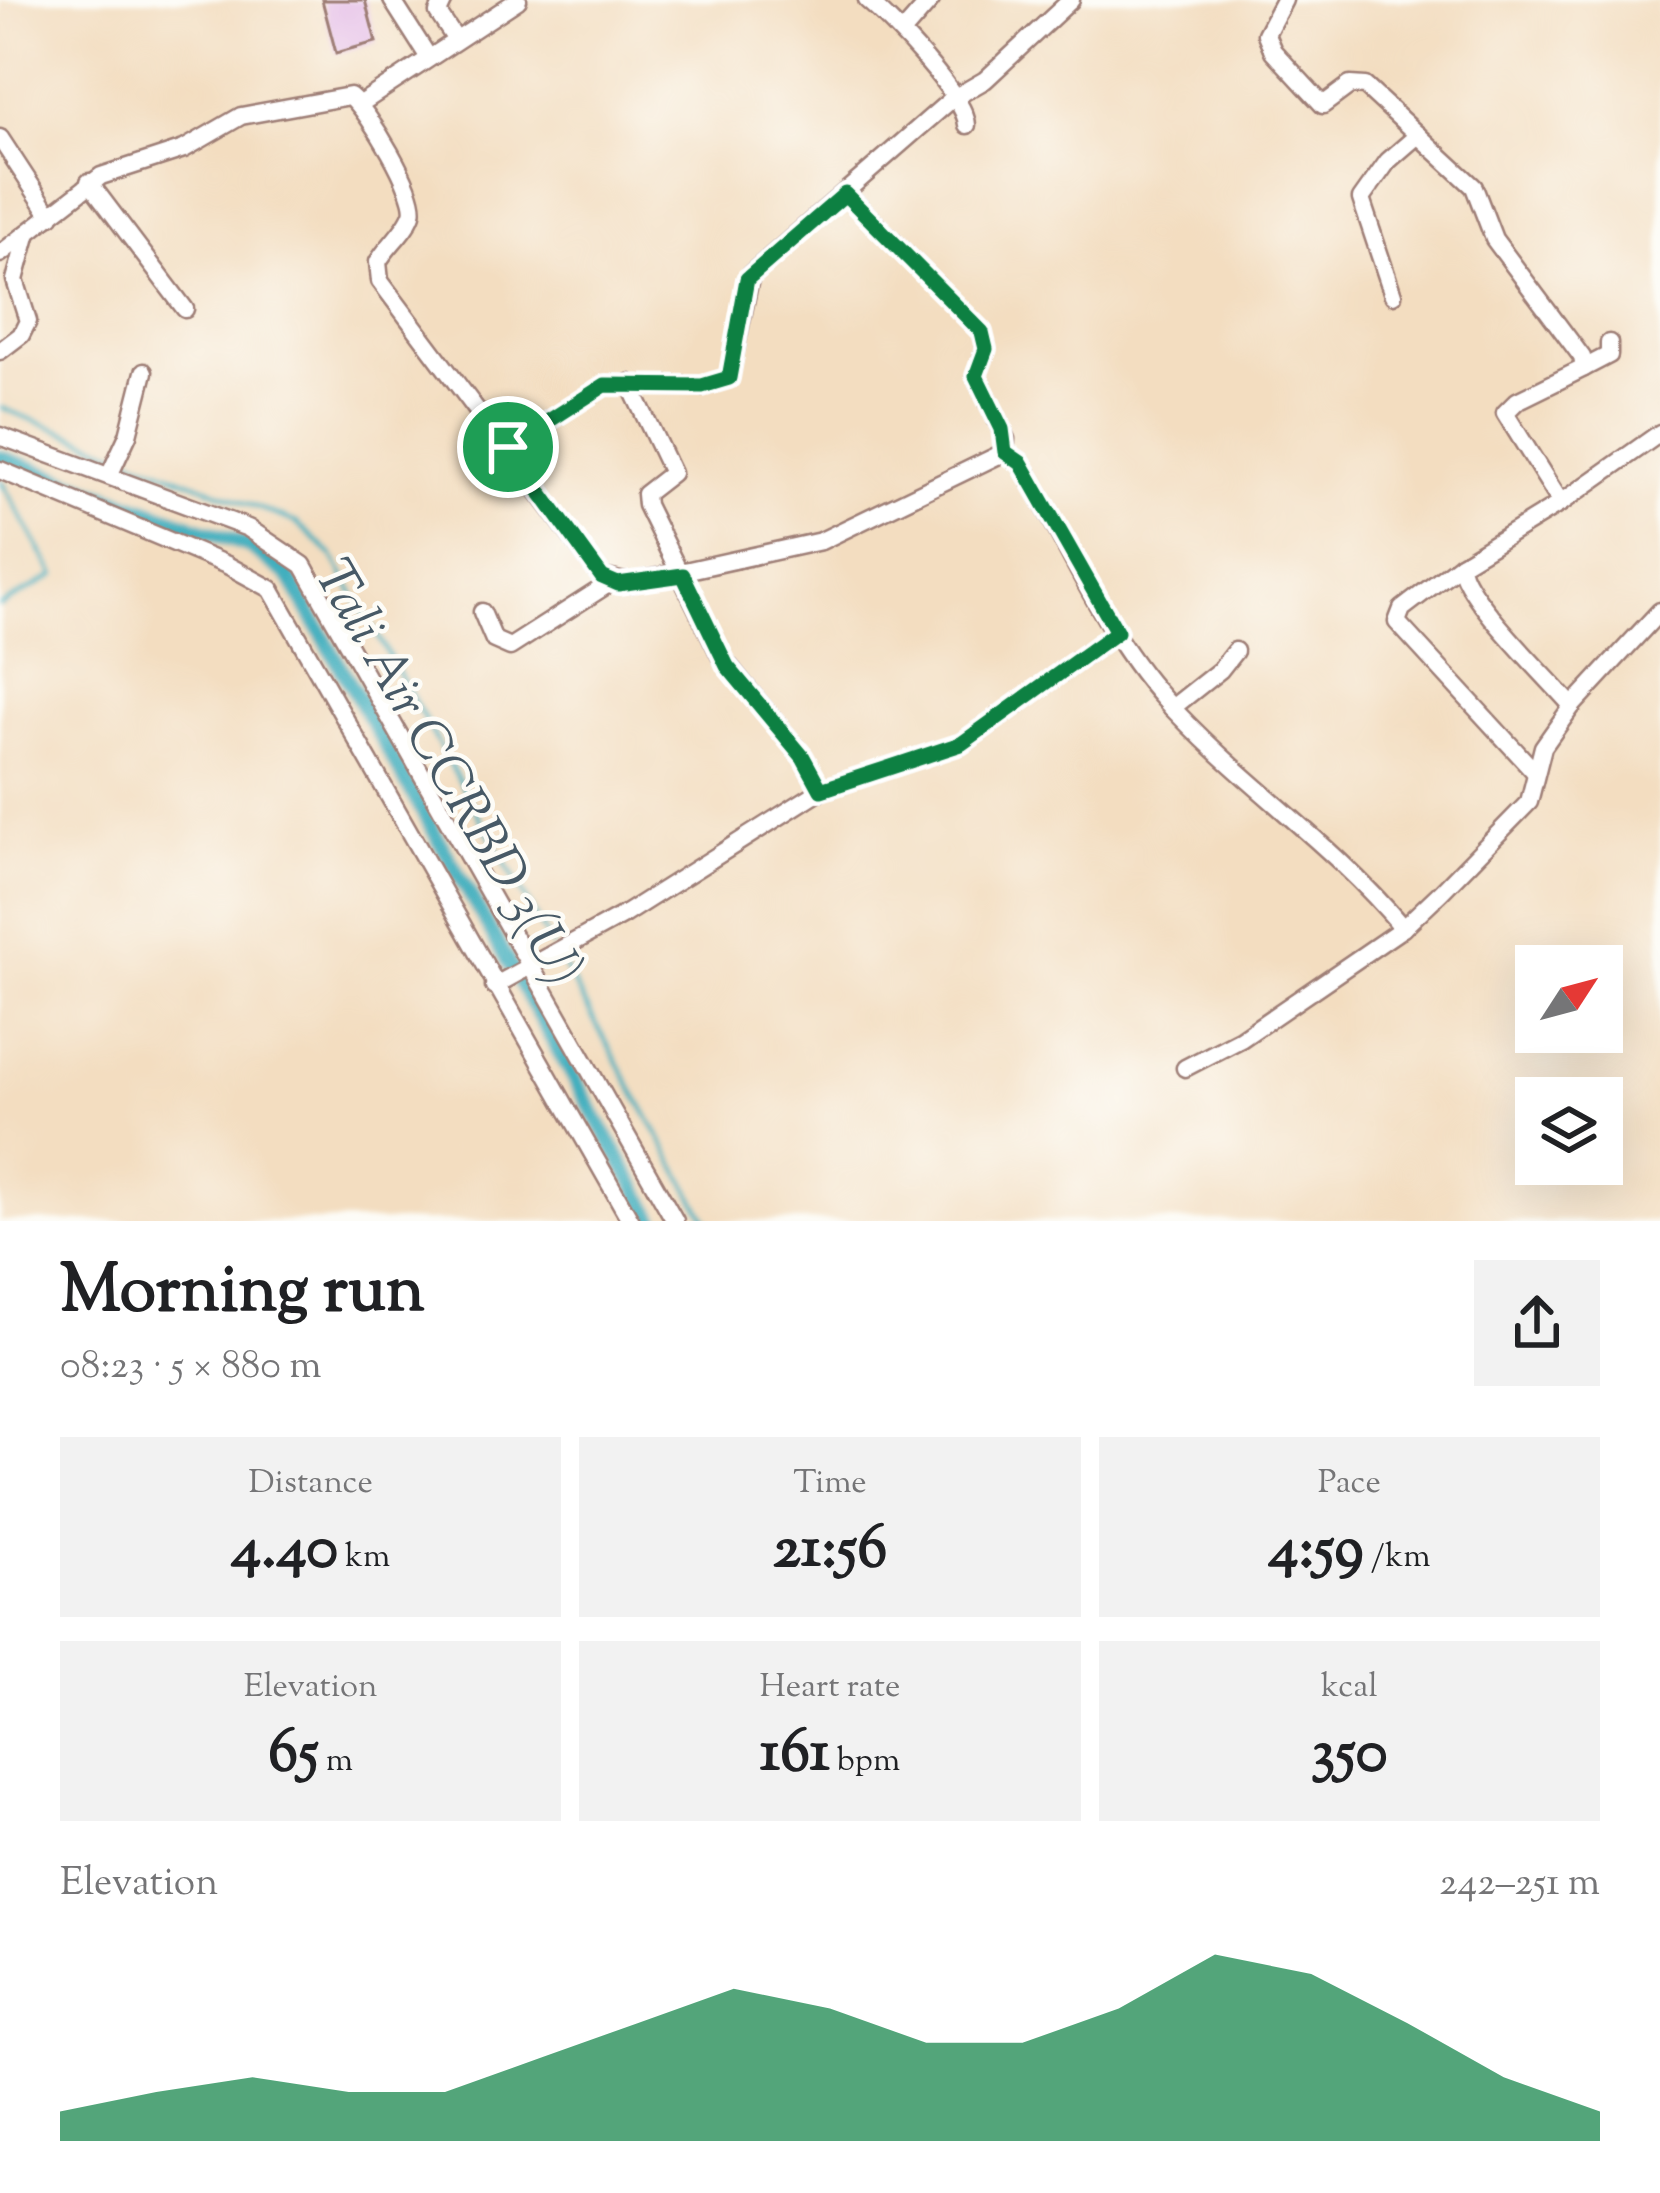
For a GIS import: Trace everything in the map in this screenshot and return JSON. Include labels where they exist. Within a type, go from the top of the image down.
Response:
[{"type":"street","points":[[392,0],[429,58]]},
{"type":"street","points":[[444,0],[438,13],[456,40]]},
{"type":"street","points":[[360,104],[518,0]]},
{"type":"street","points":[[866,0],[902,33],[964,112],[967,125]]},
{"type":"street","points":[[902,33],[932,0]]},
{"type":"street","points":[[508,447],[589,392],[628,383],[702,386],[729,378],[747,279],[952,99],[985,80],[1071,0]]},
{"type":"street","points":[[1283,0],[1267,29],[1268,41],[1323,105],[1358,83],[1478,192],[1485,225],[1579,350],[1584,368]]},
{"type":"street","points":[[0,254],[89,182],[184,149],[241,116],[339,95],[360,104],[413,199],[412,215],[378,262],[380,281],[508,447],[592,567],[610,583]]},
{"type":"street","points":[[1393,295],[1361,199],[1388,161],[1418,135]]},
{"type":"street","points":[[0,138],[51,216]]},
{"type":"street","points":[[89,182],[185,309]]},
{"type":"street","points":[[845,194],[982,332],[986,349],[976,376],[1002,429],[1005,452],[1021,463],[1117,632],[1172,708],[1239,775],[1346,864],[1403,928]]},
{"type":"street","points":[[0,351],[21,335],[28,321],[15,280],[28,235]]},
{"type":"street","points":[[1561,503],[1554,484],[1505,413],[1517,401],[1609,355],[1609,343]]},
{"type":"street","points":[[117,461],[144,372]]},
{"type":"street","points":[[628,383],[670,469],[670,478],[645,499],[727,666],[803,757],[821,790]]},
{"type":"street","points":[[1534,771],[1397,622],[1402,610],[1461,564],[1561,503],[1660,433]]},
{"type":"street","points":[[0,436],[117,461],[248,528],[303,565],[526,969],[675,1221]]},
{"type":"street","points":[[482,612],[494,640],[509,647],[610,583],[683,575],[821,541],[1005,452]]},
{"type":"street","points":[[0,470],[227,565],[271,589],[294,621],[631,1221]]},
{"type":"street","points":[[1461,564],[1461,574],[1484,605],[1572,706]]},
{"type":"street","points":[[1185,1068],[1241,1039],[1403,928],[1524,809],[1534,794],[1538,756],[1572,706],[1660,611]]},
{"type":"street","points":[[499,984],[625,914],[821,790],[961,744],[1117,632]]},
{"type":"street","points":[[1172,708],[1220,670],[1235,651]]},
{"type":"building","points":[[322,0],[365,0],[376,42],[336,53]]},
{"type":"waterway","points":[[2,408],[297,523],[332,555],[552,946]]},
{"type":"waterway","name":"Tali Air CCRBD 3(U)","points":[[0,457],[248,546],[289,576],[655,1221]]},
{"type":"waterway","points":[[0,606],[55,575],[1,481]]},
{"type":"waterway","points":[[563,965],[707,1221]]},
{"type":"route","points":[[845,194],[982,332],[986,349],[976,376],[1006,439],[1005,452],[1021,463],[1117,632],[961,744],[908,758],[848,785],[821,790],[803,757],[720,656],[683,575],[610,583],[592,567],[508,447],[605,385],[702,386],[729,378],[747,279],[845,194]]}]
